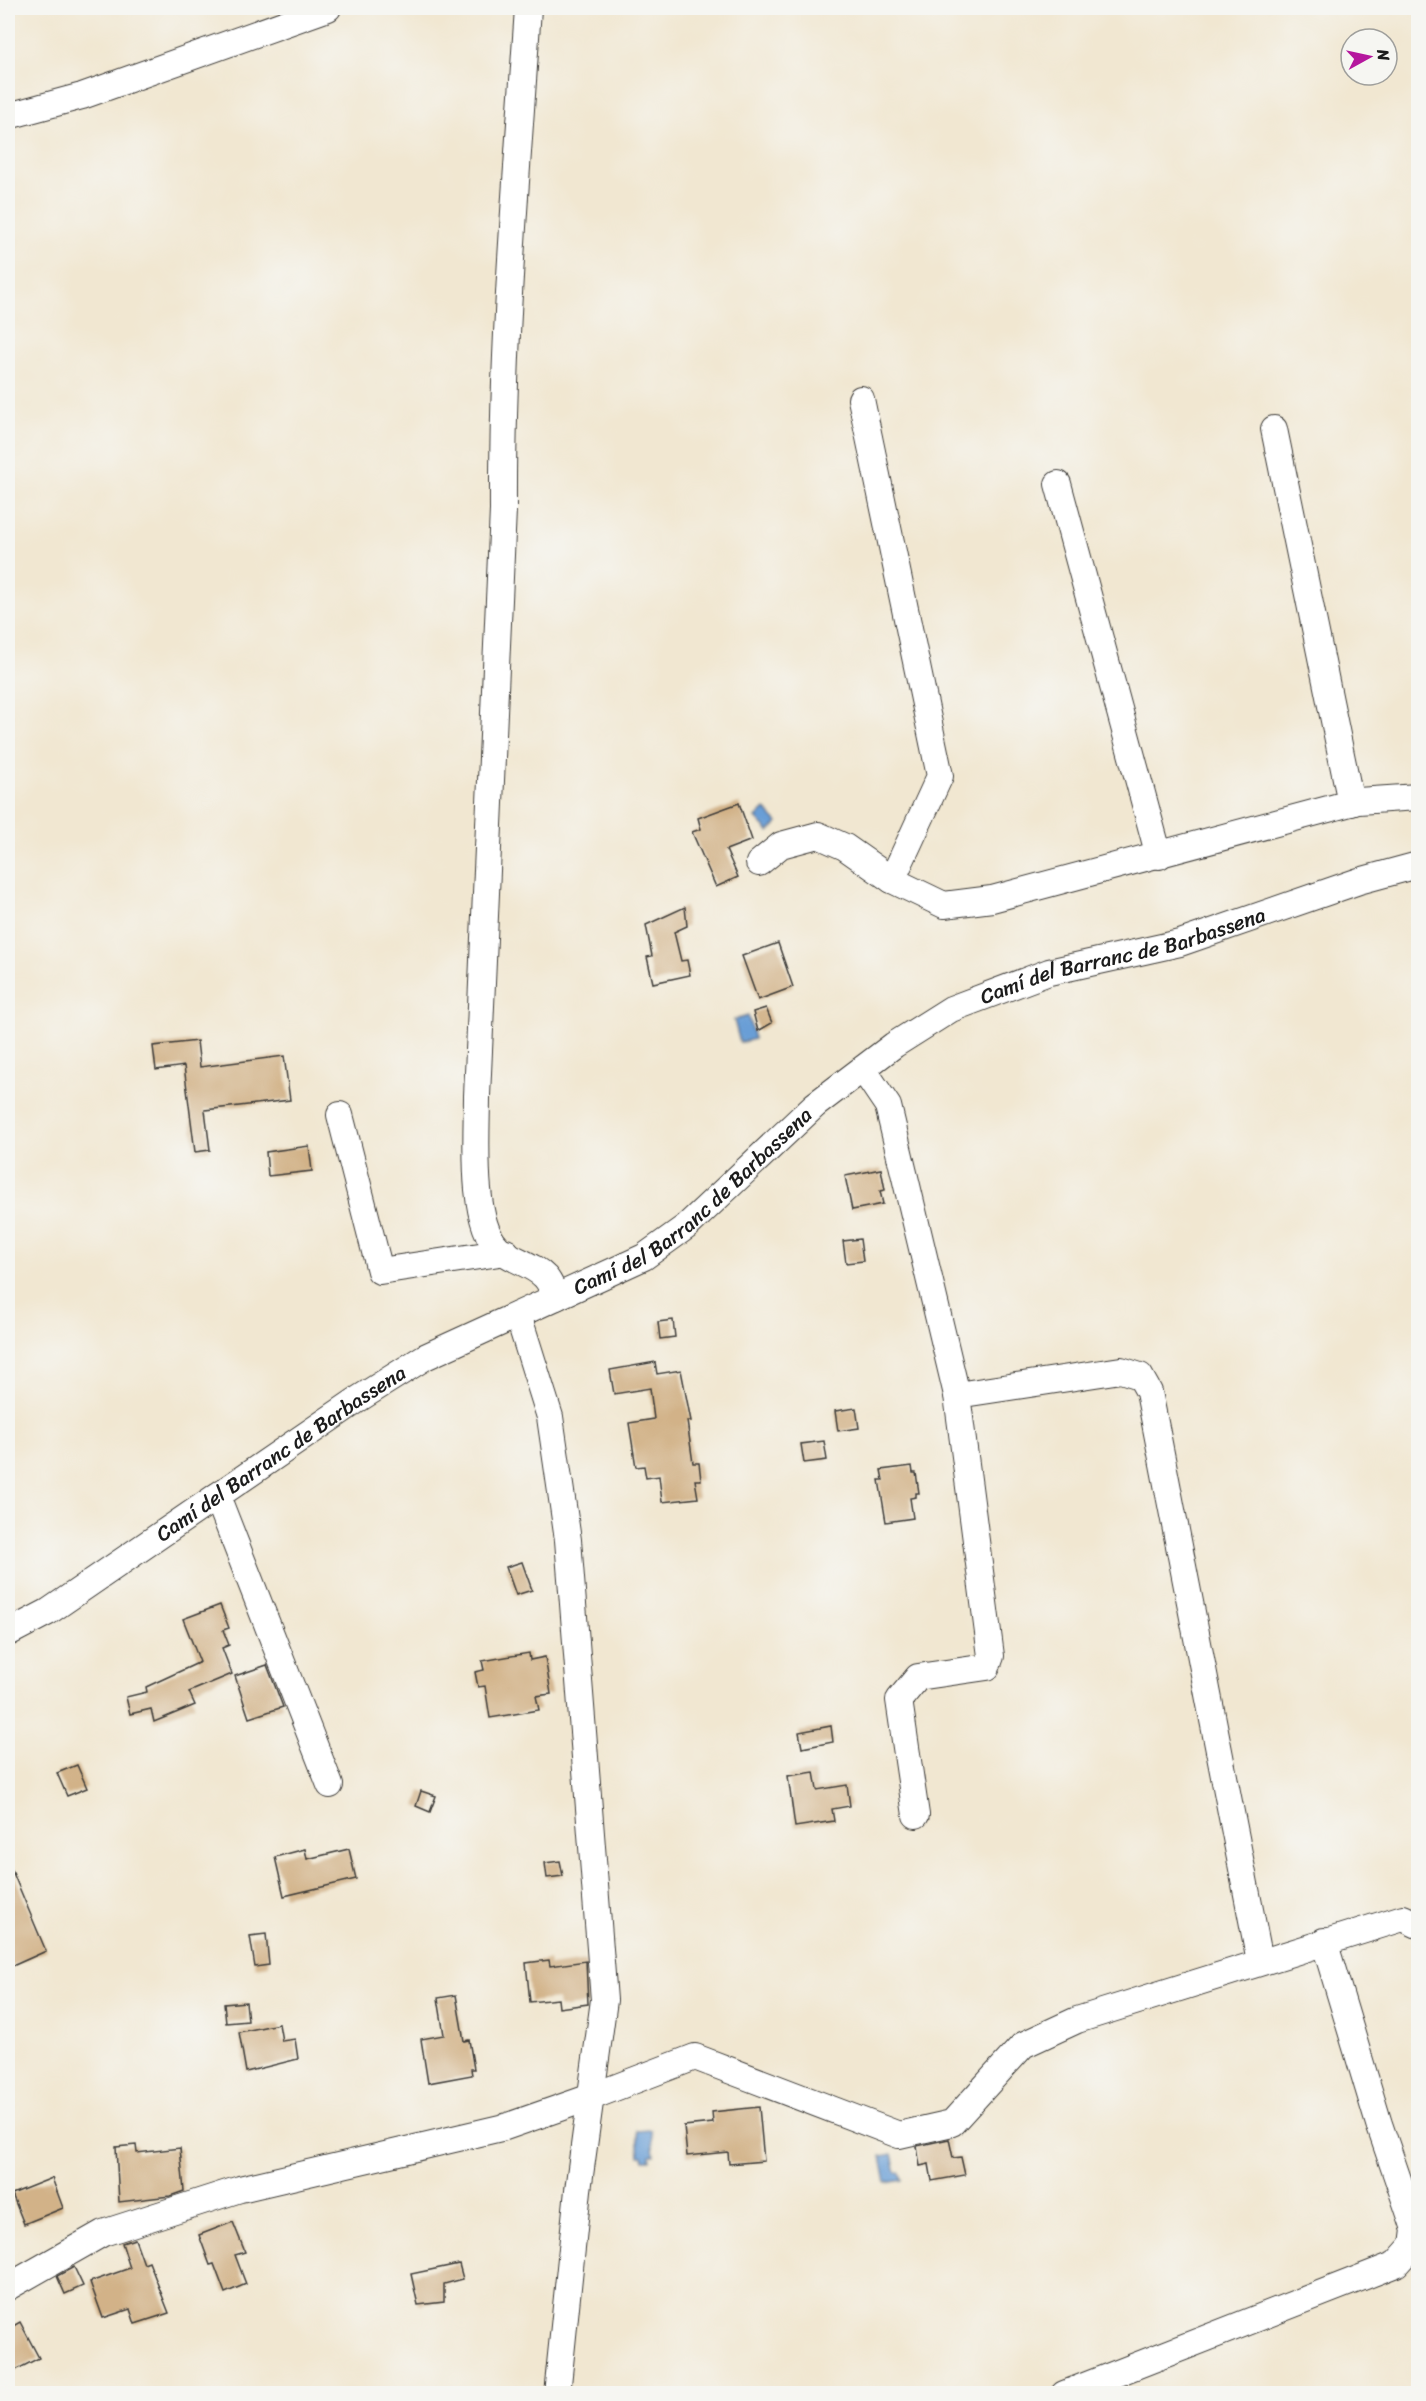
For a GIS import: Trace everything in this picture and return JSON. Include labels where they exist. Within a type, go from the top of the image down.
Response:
[{"type":"street","points":[[8,116],[82,96],[328,8]]},
{"type":"street","points":[[528,8],[502,419],[503,510],[477,1096],[480,1207],[487,1233],[499,1248],[545,1276],[556,1297]]},
{"type":"street","points":[[861,399],[940,776],[892,880]]},
{"type":"street","points":[[1274,429],[1352,803]]},
{"type":"street","points":[[1058,484],[1159,856]]},
{"type":"street","points":[[759,863],[781,845],[818,835],[845,847],[892,880],[944,905],[992,899],[1352,803],[1419,797]]},
{"type":"street","name":"Camí del Barranc de Barbassena","points":[[8,1633],[48,1612],[360,1398],[425,1357],[644,1257],[687,1226],[814,1105],[894,1045],[951,1009],[1050,972],[1180,943],[1359,881],[1419,865]]},
{"type":"street","points":[[862,1069],[888,1106],[957,1395],[991,1656],[987,1668],[918,1677],[899,1700],[916,1815]]},
{"type":"street","points":[[340,1115],[380,1271],[506,1252]]},
{"type":"street","points":[[518,1315],[550,1417],[568,1540],[604,2000],[578,2190],[557,2394]]},
{"type":"street","points":[[957,1395],[1121,1370],[1140,1376],[1149,1392],[1260,1961]]},
{"type":"street","points":[[217,1496],[330,1785]]},
{"type":"street","points":[[8,2287],[103,2233],[240,2189],[505,2127],[591,2097],[695,2056],[898,2135],[952,2123],[1023,2045],[1077,2020],[1403,1918],[1419,1925]]},
{"type":"street","points":[[1064,2394],[1396,2264],[1413,2245],[1414,2229],[1379,2124],[1324,1941]]},
{"type":"water","points":[[765,809],[778,823],[769,832],[756,818]]},
{"type":"water","points":[[748,1016],[754,1039],[740,1043],[734,1020]]},
{"type":"water","points":[[651,2130],[654,2155],[650,2155],[650,2160],[644,2160],[643,2156],[639,2156],[637,2131]]},
{"type":"water","points":[[892,2154],[896,2173],[900,2173],[902,2180],[886,2183],[881,2156]]},
{"type":"building","points":[[739,803],[752,840],[726,850],[738,877],[716,887],[692,832],[701,829],[698,818]]},
{"type":"building","points":[[685,907],[687,926],[674,932],[681,961],[687,960],[690,975],[653,983],[647,957],[652,956],[646,925]]},
{"type":"building","points":[[778,943],[793,987],[758,1000],[742,956]]},
{"type":"building","points":[[766,1008],[772,1023],[758,1031],[753,1012]]},
{"type":"building","points":[[197,1041],[200,1067],[284,1056],[290,1100],[205,1110],[210,1150],[195,1152],[184,1066],[156,1070],[153,1046]]},
{"type":"building","points":[[309,1146],[312,1171],[268,1176],[266,1152]]},
{"type":"building","points":[[881,1169],[885,1190],[880,1191],[883,1204],[852,1210],[845,1176]]},
{"type":"building","points":[[860,1239],[863,1261],[846,1263],[843,1241]]},
{"type":"building","points":[[673,1320],[675,1337],[660,1339],[658,1322]]},
{"type":"building","points":[[655,1362],[657,1374],[681,1370],[691,1421],[687,1421],[693,1463],[699,1463],[701,1480],[695,1480],[698,1498],[662,1502],[659,1476],[646,1478],[644,1466],[636,1467],[629,1423],[654,1419],[650,1388],[614,1394],[610,1370]]},
{"type":"building","points":[[856,1408],[859,1428],[838,1431],[835,1411]]},
{"type":"building","points":[[824,1441],[827,1460],[804,1463],[801,1444]]},
{"type":"building","points":[[912,1466],[913,1473],[916,1473],[919,1493],[916,1493],[916,1497],[910,1498],[913,1518],[886,1522],[879,1480],[883,1480],[881,1470]]},
{"type":"building","points":[[522,1562],[532,1590],[516,1595],[506,1567]]},
{"type":"building","points":[[220,1605],[229,1628],[223,1630],[229,1645],[222,1648],[232,1674],[189,1692],[195,1705],[154,1722],[151,1709],[130,1714],[126,1697],[147,1692],[146,1687],[200,1662],[183,1619]]},
{"type":"building","points":[[529,1653],[530,1660],[545,1657],[551,1694],[536,1696],[539,1710],[490,1718],[485,1686],[478,1687],[475,1672],[484,1670],[482,1661]]},
{"type":"building","points":[[267,1665],[283,1707],[249,1718],[235,1676]]},
{"type":"building","points":[[831,1726],[833,1742],[802,1748],[799,1732]]},
{"type":"building","points":[[77,1765],[87,1788],[67,1796],[57,1773]]},
{"type":"building","points":[[814,1772],[817,1790],[847,1785],[850,1806],[832,1809],[834,1821],[795,1827],[788,1776]]},
{"type":"building","points":[[421,1791],[436,1796],[430,1812],[416,1806]]},
{"type":"building","points":[[305,1849],[307,1859],[349,1849],[356,1879],[284,1896],[275,1857]]},
{"type":"building","points":[[8,1861],[46,1951],[8,1968]]},
{"type":"building","points":[[560,1861],[563,1876],[547,1878],[545,1863]]},
{"type":"building","points":[[266,1934],[269,1965],[255,1967],[250,1936]]},
{"type":"building","points":[[549,1960],[550,1966],[586,1961],[588,2004],[559,2008],[558,1999],[530,2002],[526,1963]]},
{"type":"building","points":[[456,1995],[464,2041],[469,2040],[474,2069],[471,2069],[472,2075],[428,2083],[421,2039],[444,2035],[438,1998]]},
{"type":"building","points":[[246,2002],[248,2021],[226,2023],[224,2004]]},
{"type":"building","points":[[279,2024],[282,2041],[295,2039],[298,2059],[246,2072],[239,2032]]},
{"type":"building","points":[[759,2107],[764,2161],[729,2164],[728,2152],[687,2156],[684,2126],[713,2123],[712,2112]]},
{"type":"building","points":[[949,2139],[953,2158],[961,2157],[965,2175],[932,2181],[929,2164],[920,2166],[917,2146]]},
{"type":"building","points":[[136,2145],[137,2153],[180,2148],[184,2191],[170,2196],[119,2202],[116,2147]]},
{"type":"building","points":[[52,2178],[63,2208],[24,2224],[12,2194]]},
{"type":"building","points":[[233,2222],[245,2252],[235,2255],[246,2284],[225,2293],[214,2264],[210,2265],[199,2235]]},
{"type":"building","points":[[135,2239],[144,2264],[149,2262],[169,2313],[135,2324],[130,2309],[103,2318],[90,2282],[130,2268],[122,2243]]},
{"type":"building","points":[[459,2264],[463,2279],[444,2284],[444,2302],[418,2305],[411,2274]]},
{"type":"building","points":[[74,2267],[83,2286],[65,2294],[57,2276]]},
{"type":"building","points":[[20,2322],[39,2358],[8,2374],[8,2329]]}]
